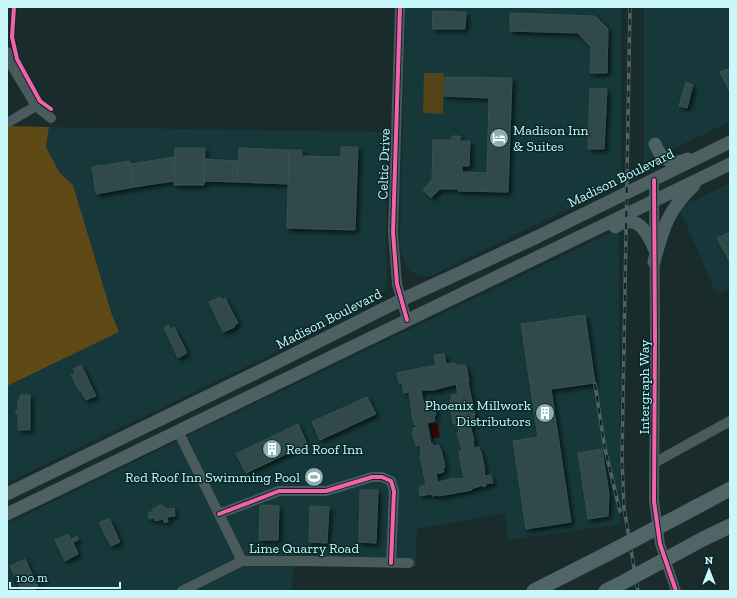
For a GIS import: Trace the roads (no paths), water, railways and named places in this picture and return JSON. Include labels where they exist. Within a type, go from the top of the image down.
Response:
[{"type":"highway","points":[[534,591],[730,489]]},
{"type":"highway","points":[[612,588],[730,526]]},
{"type":"highway","points":[[528,591],[561,577]]},
{"type":"main road","name":"Madison Boulevard","points":[[7,494],[272,365],[401,300],[537,237],[730,142]]},
{"type":"main road","points":[[655,144],[661,156],[677,162],[690,159],[730,142]]},
{"type":"main road","points":[[7,514],[730,164]]},
{"type":"main road","points":[[654,262],[663,227],[669,215],[684,194],[701,178]]},
{"type":"main road","points":[[566,243],[596,235],[626,222],[634,222],[647,233],[654,248]]},
{"type":"street","name":"Celtic Drive","points":[[400,7],[393,232],[395,262],[401,300],[407,320]]},
{"type":"street","points":[[7,52],[9,60],[36,106],[51,118]]},
{"type":"street","points":[[7,123],[36,106]]},
{"type":"street","name":"Intergraph Way","points":[[654,180],[654,501],[660,544],[676,591]]},
{"type":"street","points":[[272,365],[280,381]]},
{"type":"street","points":[[654,463],[730,421]]},
{"type":"street","points":[[178,431],[242,562]]},
{"type":"street","points":[[219,514],[279,491],[326,491],[372,477],[382,477],[391,481],[394,491],[391,563]]},
{"type":"street","name":"Lime Quarry Road","points":[[182,591],[242,562],[312,561],[409,563]]},
{"type":"railway","points":[[630,7],[622,458],[624,508],[638,591]]},
{"type":"railway","points":[[595,384],[605,449],[620,511]]},
{"type":"place","name":"Madison Inn & Suites","points":[[499,138]]},
{"type":"place","name":"Phoenix Millwork Distributors","points":[[545,413]]},
{"type":"place","name":"Red Roof Inn","points":[[272,449]]},
{"type":"place","name":"Red Roof Inn Swimming Pool","points":[[314,477]]}]
